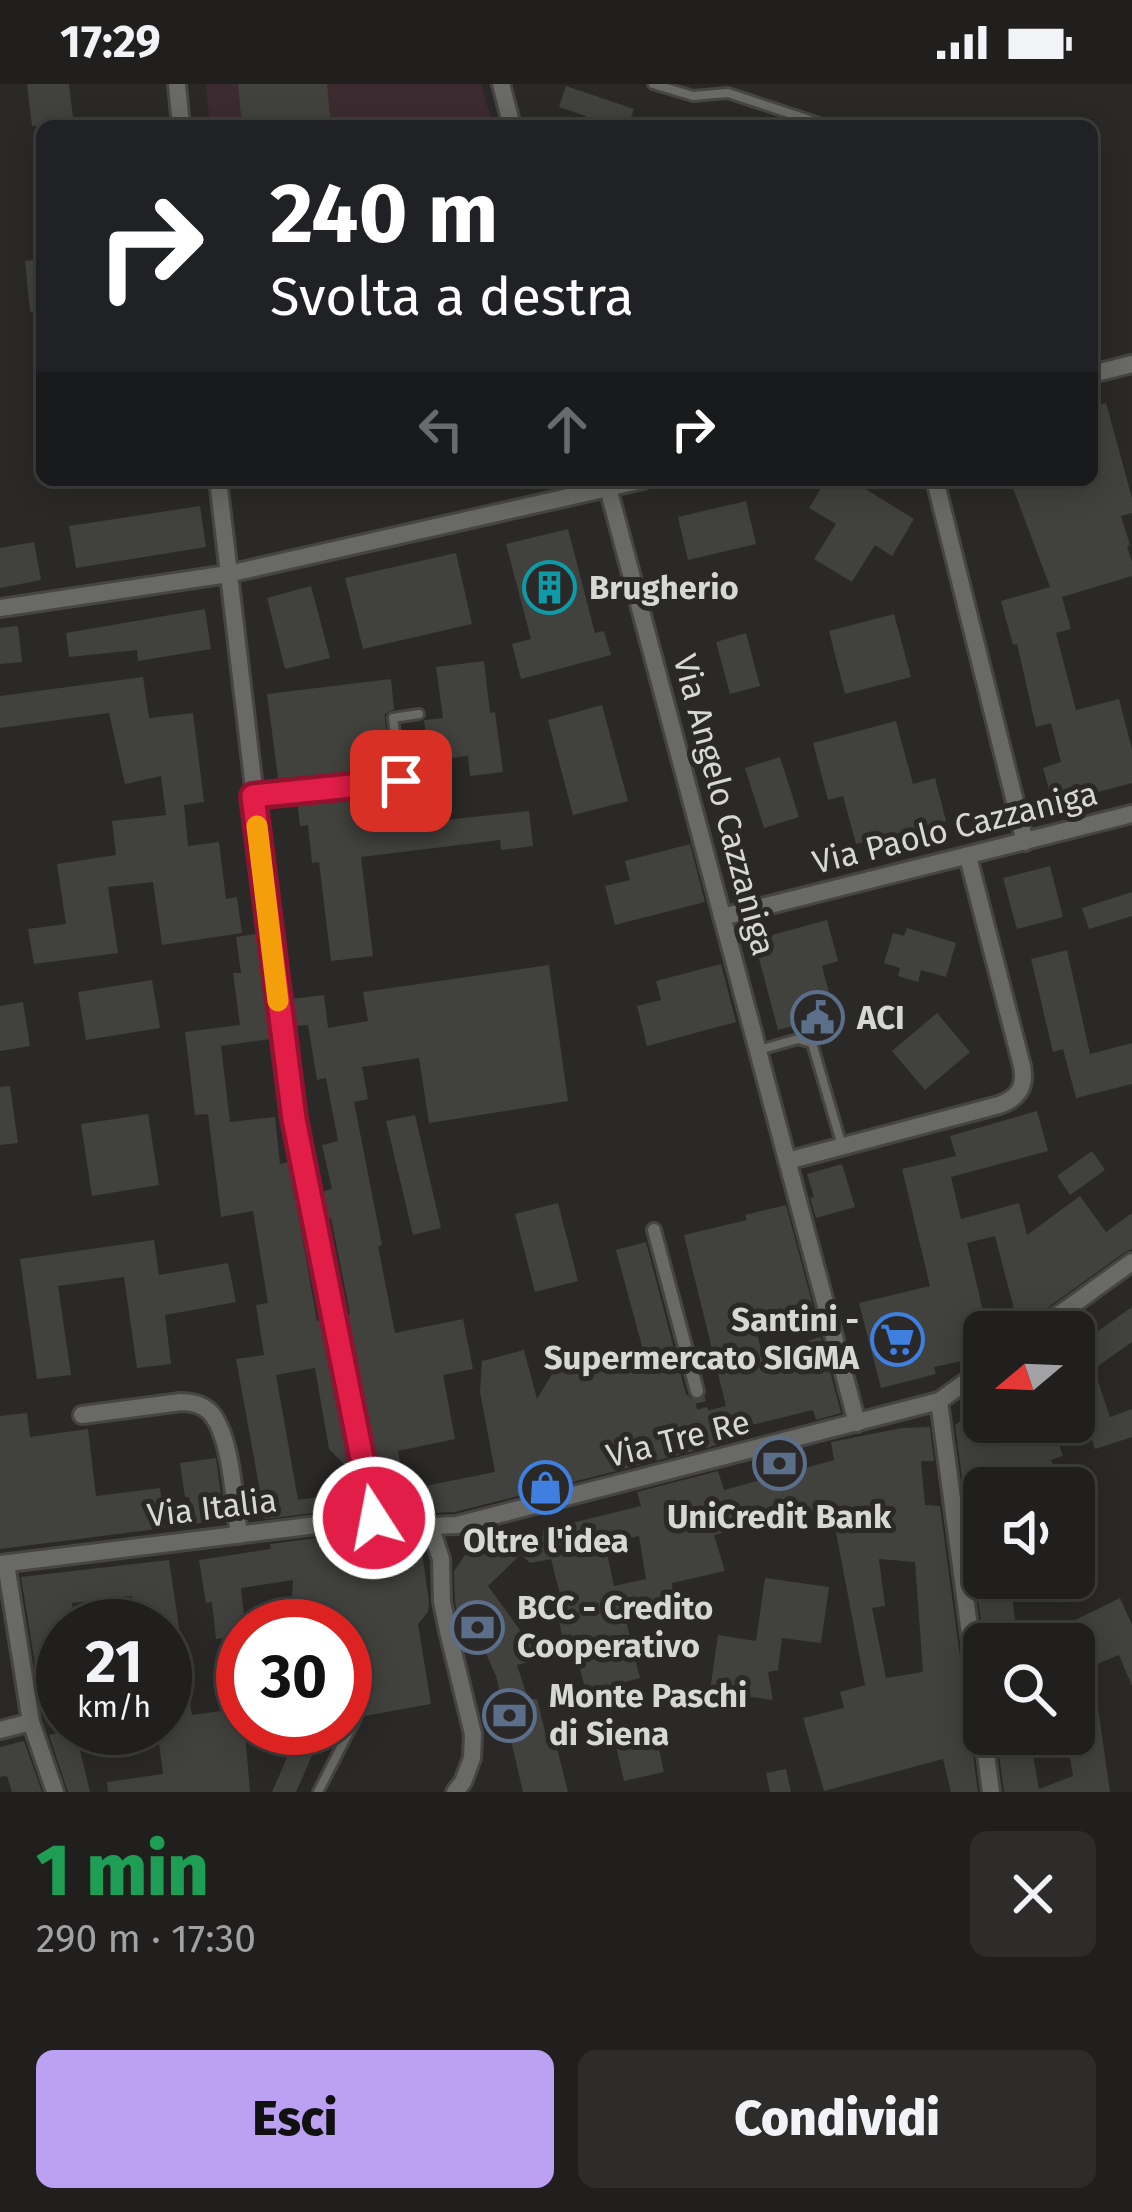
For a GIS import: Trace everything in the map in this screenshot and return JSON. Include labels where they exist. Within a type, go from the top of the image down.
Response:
[{"type":"street","points":[[177,84],[180,120]]},
{"type":"street","points":[[501,84],[510,120]]},
{"type":"street","points":[[1098,372],[1132,364]]},
{"type":"street","points":[[219,486],[294,1119],[374,1518]]},
{"type":"street","points":[[0,608],[228,574],[599,486]]},
{"type":"street","name":"Via Angelo Cazzaniga","points":[[608,486],[857,1423]]},
{"type":"street","points":[[936,486],[1024,842]]},
{"type":"street","name":"Via Paolo Cazzaniga","points":[[722,917],[1132,814]]},
{"type":"street","points":[[787,1161],[1006,1102],[1017,1095],[1023,1084],[1022,1066],[968,857]]},
{"type":"street","points":[[654,1230],[697,1391]]},
{"type":"street","points":[[1064,1311],[1132,1262]]},
{"type":"street","points":[[963,1384],[939,1401],[992,1792]]},
{"type":"street","name":"Via Tre Re","points":[[430,1526],[457,1525],[713,1453],[939,1401]]},
{"type":"street","points":[[82,1415],[181,1402],[205,1408],[224,1444],[239,1535]]},
{"type":"street","name":"Via Italia","points":[[3,1564],[374,1518],[430,1526]]},
{"type":"street","points":[[430,1526],[441,1559],[442,1602],[473,1734],[471,1763],[455,1792]]},
{"type":"street","points":[[3,1564],[32,1722],[56,1792]]},
{"type":"street","points":[[0,1730],[32,1722]]},
{"type":"lane","points":[[653,84],[693,96],[728,93],[810,120]]},
{"type":"lane","points":[[253,796],[401,781],[393,718],[419,714]]},
{"type":"lane","points":[[758,1050],[798,1039],[812,1043],[842,1146]]},
{"type":"lane","points":[[318,1792],[337,1755]]},
{"type":"shaded area","points":[[206,84],[481,84],[491,120],[209,120]]},
{"type":"building","points":[[27,84],[69,84],[73,120],[36,120],[32,126]]},
{"type":"building","points":[[238,84],[327,84],[330,120],[241,120]]},
{"type":"building","points":[[566,86],[634,109],[630,120],[597,120],[559,107]]},
{"type":"building","points":[[36,260],[36,312],[30,312],[25,261]]},
{"type":"building","points":[[1106,403],[1132,498],[1132,513],[1121,516],[1130,545],[1132,576],[1062,597],[1071,629],[1056,633],[1076,710],[1119,699],[1132,749],[1132,783],[1053,804],[1043,768],[1061,762],[1051,723],[1036,727],[1017,644],[1013,645],[1001,601],[1050,587],[1012,486],[1098,486],[1098,405]]},
{"type":"building","points":[[822,486],[861,486],[914,519],[892,556],[875,545],[852,582],[814,559],[836,524],[809,508]]},
{"type":"building","points":[[746,501],[756,544],[688,560],[678,517]]},
{"type":"building","points":[[200,506],[206,547],[76,568],[69,526]]},
{"type":"building","name":"Brugherio","points":[[568,529],[595,633],[604,631],[611,655],[521,679],[512,644],[531,639],[506,544]]},
{"type":"building","points":[[34,542],[41,580],[0,588],[0,548]]},
{"type":"building","points":[[456,553],[472,624],[363,649],[345,578]]},
{"type":"building","points":[[311,586],[330,658],[285,669],[267,598]]},
{"type":"building","points":[[205,609],[211,649],[138,661],[137,650],[69,657],[66,633]]},
{"type":"building","points":[[894,614],[911,677],[845,694],[829,631]]},
{"type":"building","points":[[18,626],[22,662],[0,664],[0,628]]},
{"type":"building","points":[[746,633],[760,686],[730,694],[716,642]]},
{"type":"building","points":[[484,661],[503,772],[470,776],[468,756],[429,761],[424,720],[443,718],[436,667]]},
{"type":"building","points":[[143,677],[149,718],[193,713],[204,802],[184,805],[188,846],[219,842],[226,899],[237,897],[242,933],[162,945],[153,882],[108,887],[118,953],[34,964],[28,929],[66,924],[57,864],[116,855],[112,821],[166,815],[161,776],[125,784],[109,713],[0,728],[0,696]]},
{"type":"building","points":[[391,679],[394,709],[385,719],[391,767],[372,769],[373,776],[279,785],[267,694]]},
{"type":"building","points":[[602,705],[628,801],[573,815],[548,720]]},
{"type":"building","points":[[896,721],[913,784],[935,778],[946,821],[856,844],[843,796],[828,800],[813,743]]},
{"type":"building","points":[[780,757],[799,817],[764,828],[745,768]]},
{"type":"building","points":[[375,792],[380,827],[529,811],[533,846],[501,850],[500,840],[361,857],[373,956],[331,961],[319,862],[312,863],[308,825],[300,826],[297,800]]},
{"type":"building","points":[[690,844],[705,902],[615,925],[605,886],[630,880],[625,861]]},
{"type":"building","points":[[1050,866],[1063,917],[1017,929],[1003,878]]},
{"type":"building","points":[[1132,892],[1132,916],[1089,929],[1082,908]]},
{"type":"building","points":[[827,920],[838,961],[822,966],[835,1015],[778,1030],[754,940]]},
{"type":"building","points":[[907,928],[956,943],[946,977],[921,970],[918,982],[898,976],[900,968],[884,963],[893,933],[904,936]]},
{"type":"building","points":[[256,934],[270,1039],[221,1046],[230,1122],[275,1117],[280,1164],[289,1162],[317,1321],[321,1320],[352,1472],[329,1449],[315,1368],[276,1375],[298,1500],[350,1492],[353,1508],[265,1519],[236,1359],[264,1355],[256,1305],[268,1303],[253,1211],[221,1217],[208,1114],[195,1115],[185,1032],[240,1025],[233,973],[241,973],[236,937]]},
{"type":"building","points":[[1067,950],[1090,1054],[1132,1043],[1132,1084],[1076,1098],[1063,1049],[1053,1052],[1031,959]]},
{"type":"building","points":[[721,964],[736,1022],[647,1046],[637,1006],[661,1000],[656,981]]},
{"type":"building","points":[[549,965],[568,1101],[429,1123],[419,1058],[362,1067],[368,1099],[354,1102],[395,1333],[463,1319],[473,1369],[443,1375],[455,1439],[398,1451],[405,1490],[495,1472],[480,1392],[482,1361],[524,1350],[537,1399],[563,1356],[587,1351],[599,1361],[643,1350],[616,1250],[646,1242],[686,1394],[695,1401],[698,1413],[726,1406],[684,1235],[786,1205],[813,1306],[754,1322],[762,1353],[821,1337],[841,1413],[816,1420],[813,1410],[724,1432],[727,1442],[455,1512],[385,1507],[331,1218],[326,1219],[321,1192],[332,1189],[322,1145],[338,1141],[326,1078],[317,1080],[308,1025],[295,1026],[291,999],[324,995],[328,1028],[368,1021],[363,992]]},
{"type":"building","points":[[152,980],[160,1028],[86,1040],[78,992]]},
{"type":"building","points":[[23,1002],[30,1046],[0,1051],[0,1006]]},
{"type":"building","points":[[937,1013],[970,1052],[925,1090],[892,1051]]},
{"type":"building","points":[[10,1086],[18,1143],[0,1145],[0,1087]]},
{"type":"building","points":[[1037,1111],[1048,1151],[951,1177],[961,1219],[1019,1203],[1027,1235],[1080,1196],[1106,1232],[1132,1213],[1132,1249],[1043,1311],[1015,1311],[995,1236],[967,1243],[983,1311],[963,1311],[963,1361],[934,1367],[936,1374],[881,1388],[859,1303],[930,1286],[902,1169],[956,1156],[950,1136]]},
{"type":"building","points":[[148,1114],[159,1185],[92,1196],[81,1124]]},
{"type":"building","points":[[415,1115],[441,1228],[413,1235],[386,1121]]},
{"type":"building","points":[[1092,1151],[1105,1170],[1070,1195],[1057,1176]]},
{"type":"building","points":[[842,1164],[855,1207],[816,1218],[807,1174]]},
{"type":"building","points":[[558,1203],[578,1281],[535,1292],[515,1214]]},
{"type":"building","points":[[154,1240],[159,1275],[228,1263],[236,1302],[165,1315],[171,1364],[137,1368],[124,1277],[58,1286],[71,1375],[37,1379],[20,1259]]},
{"type":"building","points":[[1132,1307],[1132,1342],[1095,1368],[1095,1333]]},
{"type":"building","points":[[1095,1372],[1110,1417],[1132,1409],[1132,1437],[1095,1449]]},
{"type":"building","points":[[27,1413],[30,1437],[88,1429],[96,1496],[160,1488],[165,1528],[0,1549],[0,1416]]},
{"type":"building","points":[[963,1419],[963,1443],[1058,1443],[1063,1456],[1051,1460],[1054,1467],[963,1467],[963,1485],[955,1425]]},
{"type":"building","points":[[930,1427],[934,1461],[921,1461],[925,1505],[940,1506],[963,1679],[963,1755],[973,1755],[978,1792],[951,1792],[943,1759],[824,1791],[803,1718],[844,1708],[840,1692],[865,1685],[831,1506],[714,1535],[725,1571],[672,1583],[675,1607],[628,1615],[640,1678],[586,1692],[571,1634],[562,1636],[555,1599],[561,1598],[551,1559],[530,1563],[521,1554],[488,1586],[541,1659],[517,1665],[528,1699],[537,1699],[549,1748],[557,1748],[568,1792],[523,1792],[496,1676],[480,1640],[456,1609],[454,1571],[472,1545],[543,1536],[543,1530],[641,1506],[637,1492],[718,1471],[724,1490],[834,1460],[831,1442]],"holes":[[[639,1536],[646,1579],[614,1586],[605,1544]],[[879,1559],[915,1562],[923,1672],[886,1678],[872,1608],[885,1606]]]},
{"type":"building","points":[[216,1458],[224,1520],[193,1524],[180,1463]]},
{"type":"building","points":[[372,1531],[422,1552],[429,1602],[418,1624],[431,1704],[372,1715],[372,1599],[292,1599],[293,1580],[241,1588],[242,1599],[216,1599],[216,1639],[212,1602],[206,1603],[199,1560],[271,1549],[270,1544]]},
{"type":"building","points":[[169,1560],[175,1599],[36,1599],[36,1671],[21,1577]]},
{"type":"building","points":[[765,1578],[829,1587],[821,1643],[782,1638],[778,1670],[768,1672],[773,1700],[710,1691],[718,1635],[756,1641]]},
{"type":"building","points":[[1120,1598],[1132,1625],[1132,1686],[1119,1655],[1095,1665],[1095,1623],[1069,1623]]},
{"type":"building","points":[[978,1599],[1012,1599],[1016,1623],[981,1623]]},
{"type":"building","points":[[1095,1687],[1110,1792],[1004,1792],[999,1755],[1033,1755],[1039,1789],[1073,1776],[1070,1755],[1095,1755]]},
{"type":"building","points":[[216,1712],[216,1755],[247,1755],[250,1792],[108,1792],[107,1782],[163,1774],[161,1755],[192,1755],[192,1715]]},
{"type":"building","points":[[656,1736],[664,1772],[624,1781],[616,1746]]},
{"type":"building","points":[[24,1741],[42,1792],[12,1792],[7,1776],[0,1777],[0,1747]]},
{"type":"building","points":[[56,1755],[81,1755],[90,1792],[68,1792]]},
{"type":"building","points":[[288,1755],[312,1755],[296,1792],[272,1792]]},
{"type":"building","points":[[786,1769],[791,1792],[770,1792],[766,1773]]},
{"type":"tunnel","points":[[697,1391],[711,1446]]},
{"type":"slow traffic","points":[[257,826],[278,1001]]},
{"type":"place","name":"Brugherio","points":[[550,588]]},
{"type":"place","name":"ACI","points":[[818,1018]]},
{"type":"place","name":"Santini - Supermercato SIGMA","points":[[898,1339]]},
{"type":"place","name":"UniCredit Bank","points":[[779,1463]]},
{"type":"place","name":"Oltre l'idea","points":[[546,1487]]},
{"type":"place","name":"BCC - Credito Cooperativo","points":[[478,1627]]},
{"type":"place","name":"Monte Paschi di Siena","points":[[510,1715]]},
{"type":"route","points":[[374,1518],[294,1119],[253,796],[401,781]]}]
